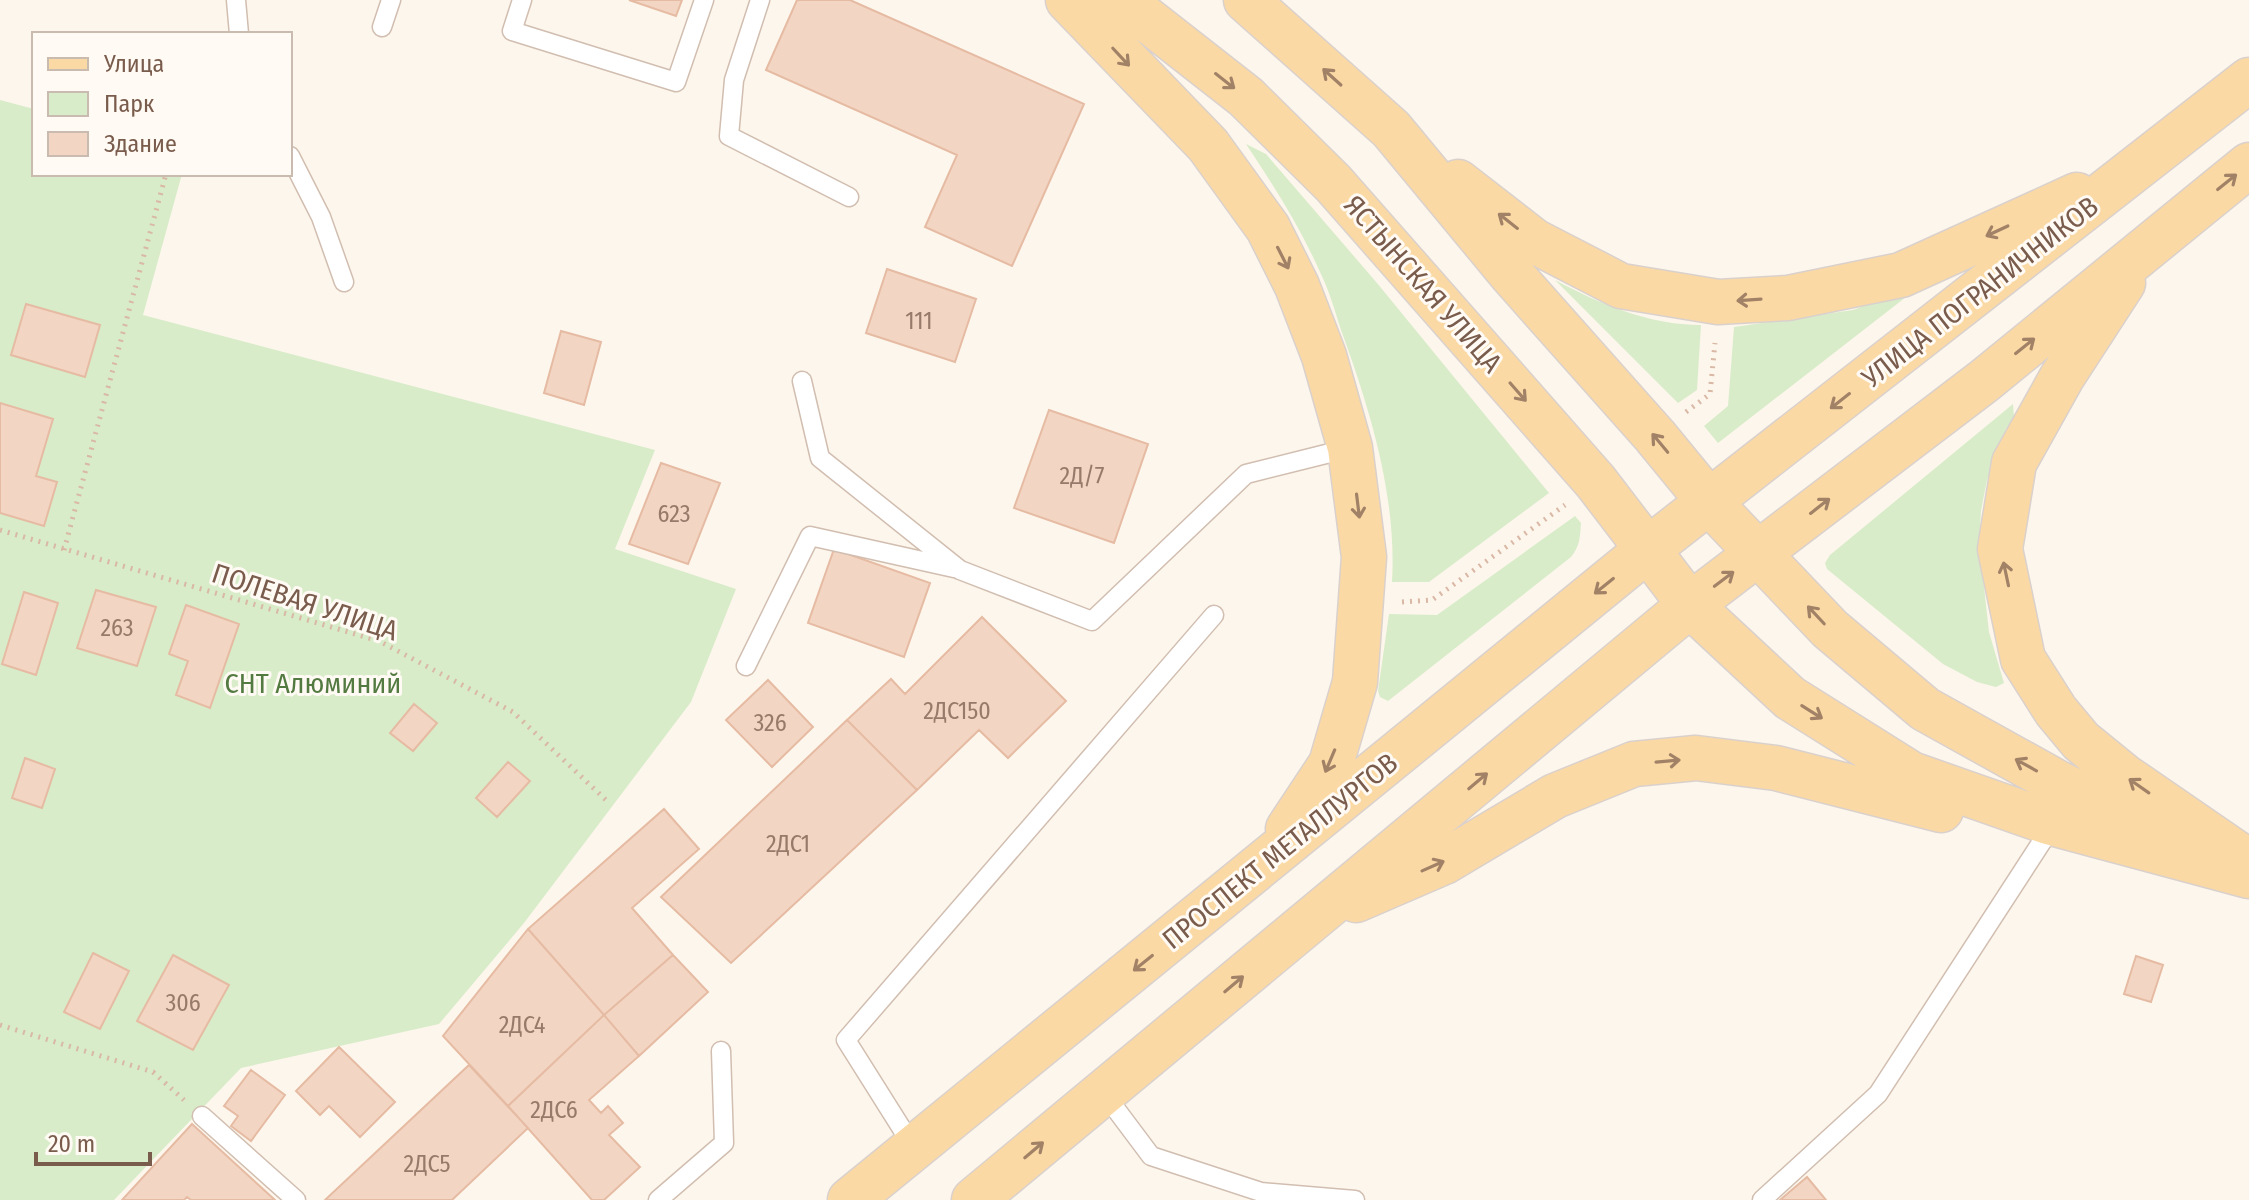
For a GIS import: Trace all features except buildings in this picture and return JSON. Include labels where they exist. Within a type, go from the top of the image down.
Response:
[{"type":"main road","points":[[1068,0],[1208,145],[1268,228],[1297,286],[1319,342],[1350,448],[1364,557],[1355,682],[1331,764],[1264,865]]},
{"type":"main road","name":"ЯСТЫНСКАЯ УЛИЦА","points":[[1118,0],[1246,97],[1333,183],[1586,470],[1690,605],[1790,698],[1911,774],[2048,822],[2249,874]]},
{"type":"main road","points":[[1246,0],[1391,129],[1534,241],[1621,286],[1718,302],[1788,298],[1901,275],[2144,164]]},
{"type":"main road","name":"УЛИЦА ПОГРАНИЧНИКОВ","points":[[1710,503],[2249,80]]},
{"type":"main road","points":[[1391,129],[1512,275],[1655,436],[1710,503],[1830,629],[1925,709],[2060,784],[2249,874]]},
{"type":"main road","points":[[974,1200],[1690,605],[1984,381],[2249,165]]},
{"type":"main road","points":[[2147,247],[2062,377],[2014,463],[2000,549],[2023,659],[2056,711],[2081,741],[2124,776],[2249,862]]},
{"type":"main road","name":"ПРОСПЕКТ МЕТАЛЛУРГОВ","points":[[850,1200],[1647,550],[1710,503]]},
{"type":"main road","points":[[1310,920],[1444,862],[1555,796],[1634,764],[1696,758],[1776,768],[1910,800],[2043,840],[2249,874]]},
{"type":"lane","points":[[236,0],[239,32]]},
{"type":"lane","points":[[382,27],[391,0]]},
{"type":"lane","points":[[522,0],[512,31],[676,82],[704,0]]},
{"type":"lane","points":[[760,0],[734,80],[729,136],[849,197]]},
{"type":"lane","points":[[292,160],[321,217],[344,282]]},
{"type":"lane","points":[[802,381],[820,458],[960,570]]},
{"type":"lane","points":[[746,666],[810,536],[960,570],[1092,621],[1246,474],[1350,448]]},
{"type":"lane","points":[[914,1148],[846,1040],[1214,615]]},
{"type":"lane","points":[[1762,1200],[1878,1094],[2043,840]]},
{"type":"lane","points":[[658,1200],[724,1143],[721,1051]]},
{"type":"lane","points":[[1103,1092],[1151,1156],[1261,1192],[1355,1200]]},
{"type":"lane","points":[[202,1116],[296,1200]]},
{"type":"path","points":[[64,550],[165,176]]},
{"type":"path","points":[[1682,415],[1710,394],[1716,334]]},
{"type":"path","points":[[1397,602],[1432,600],[1566,504]]},
{"type":"path","name":"ПОЛЕВАЯ УЛИЦА","points":[[0,530],[379,641],[513,712],[606,800]]},
{"type":"path","points":[[0,1025],[153,1072],[202,1116]]},
{"type":"green space","name":"СНТ Алюминий","points":[[0,100],[32,108],[32,176],[181,176],[143,315],[655,450],[615,549],[736,589],[691,702],[524,923],[439,1024],[241,1068],[114,1200],[0,1200]]},
{"type":"green space","points":[[1246,144],[1266,154],[1377,283],[1549,493],[1429,582],[1392,582],[1386,486],[1352,360],[1312,255]]},
{"type":"green space","points":[[1555,280],[1625,312],[1663,321],[1701,325],[1697,390],[1678,403]]},
{"type":"green space","points":[[1904,291],[1906,297],[1718,443],[1704,426],[1728,406],[1734,327],[1853,310]]},
{"type":"green space","points":[[2013,404],[2014,417],[2006,429],[1987,480],[1979,542],[1989,632],[2004,683],[1996,687],[1977,682],[1943,664],[1827,569],[1825,563],[1830,555]]},
{"type":"green space","points":[[1575,516],[1581,523],[1578,545],[1571,557],[1388,701],[1380,697],[1378,691],[1389,614],[1437,615]]}]
